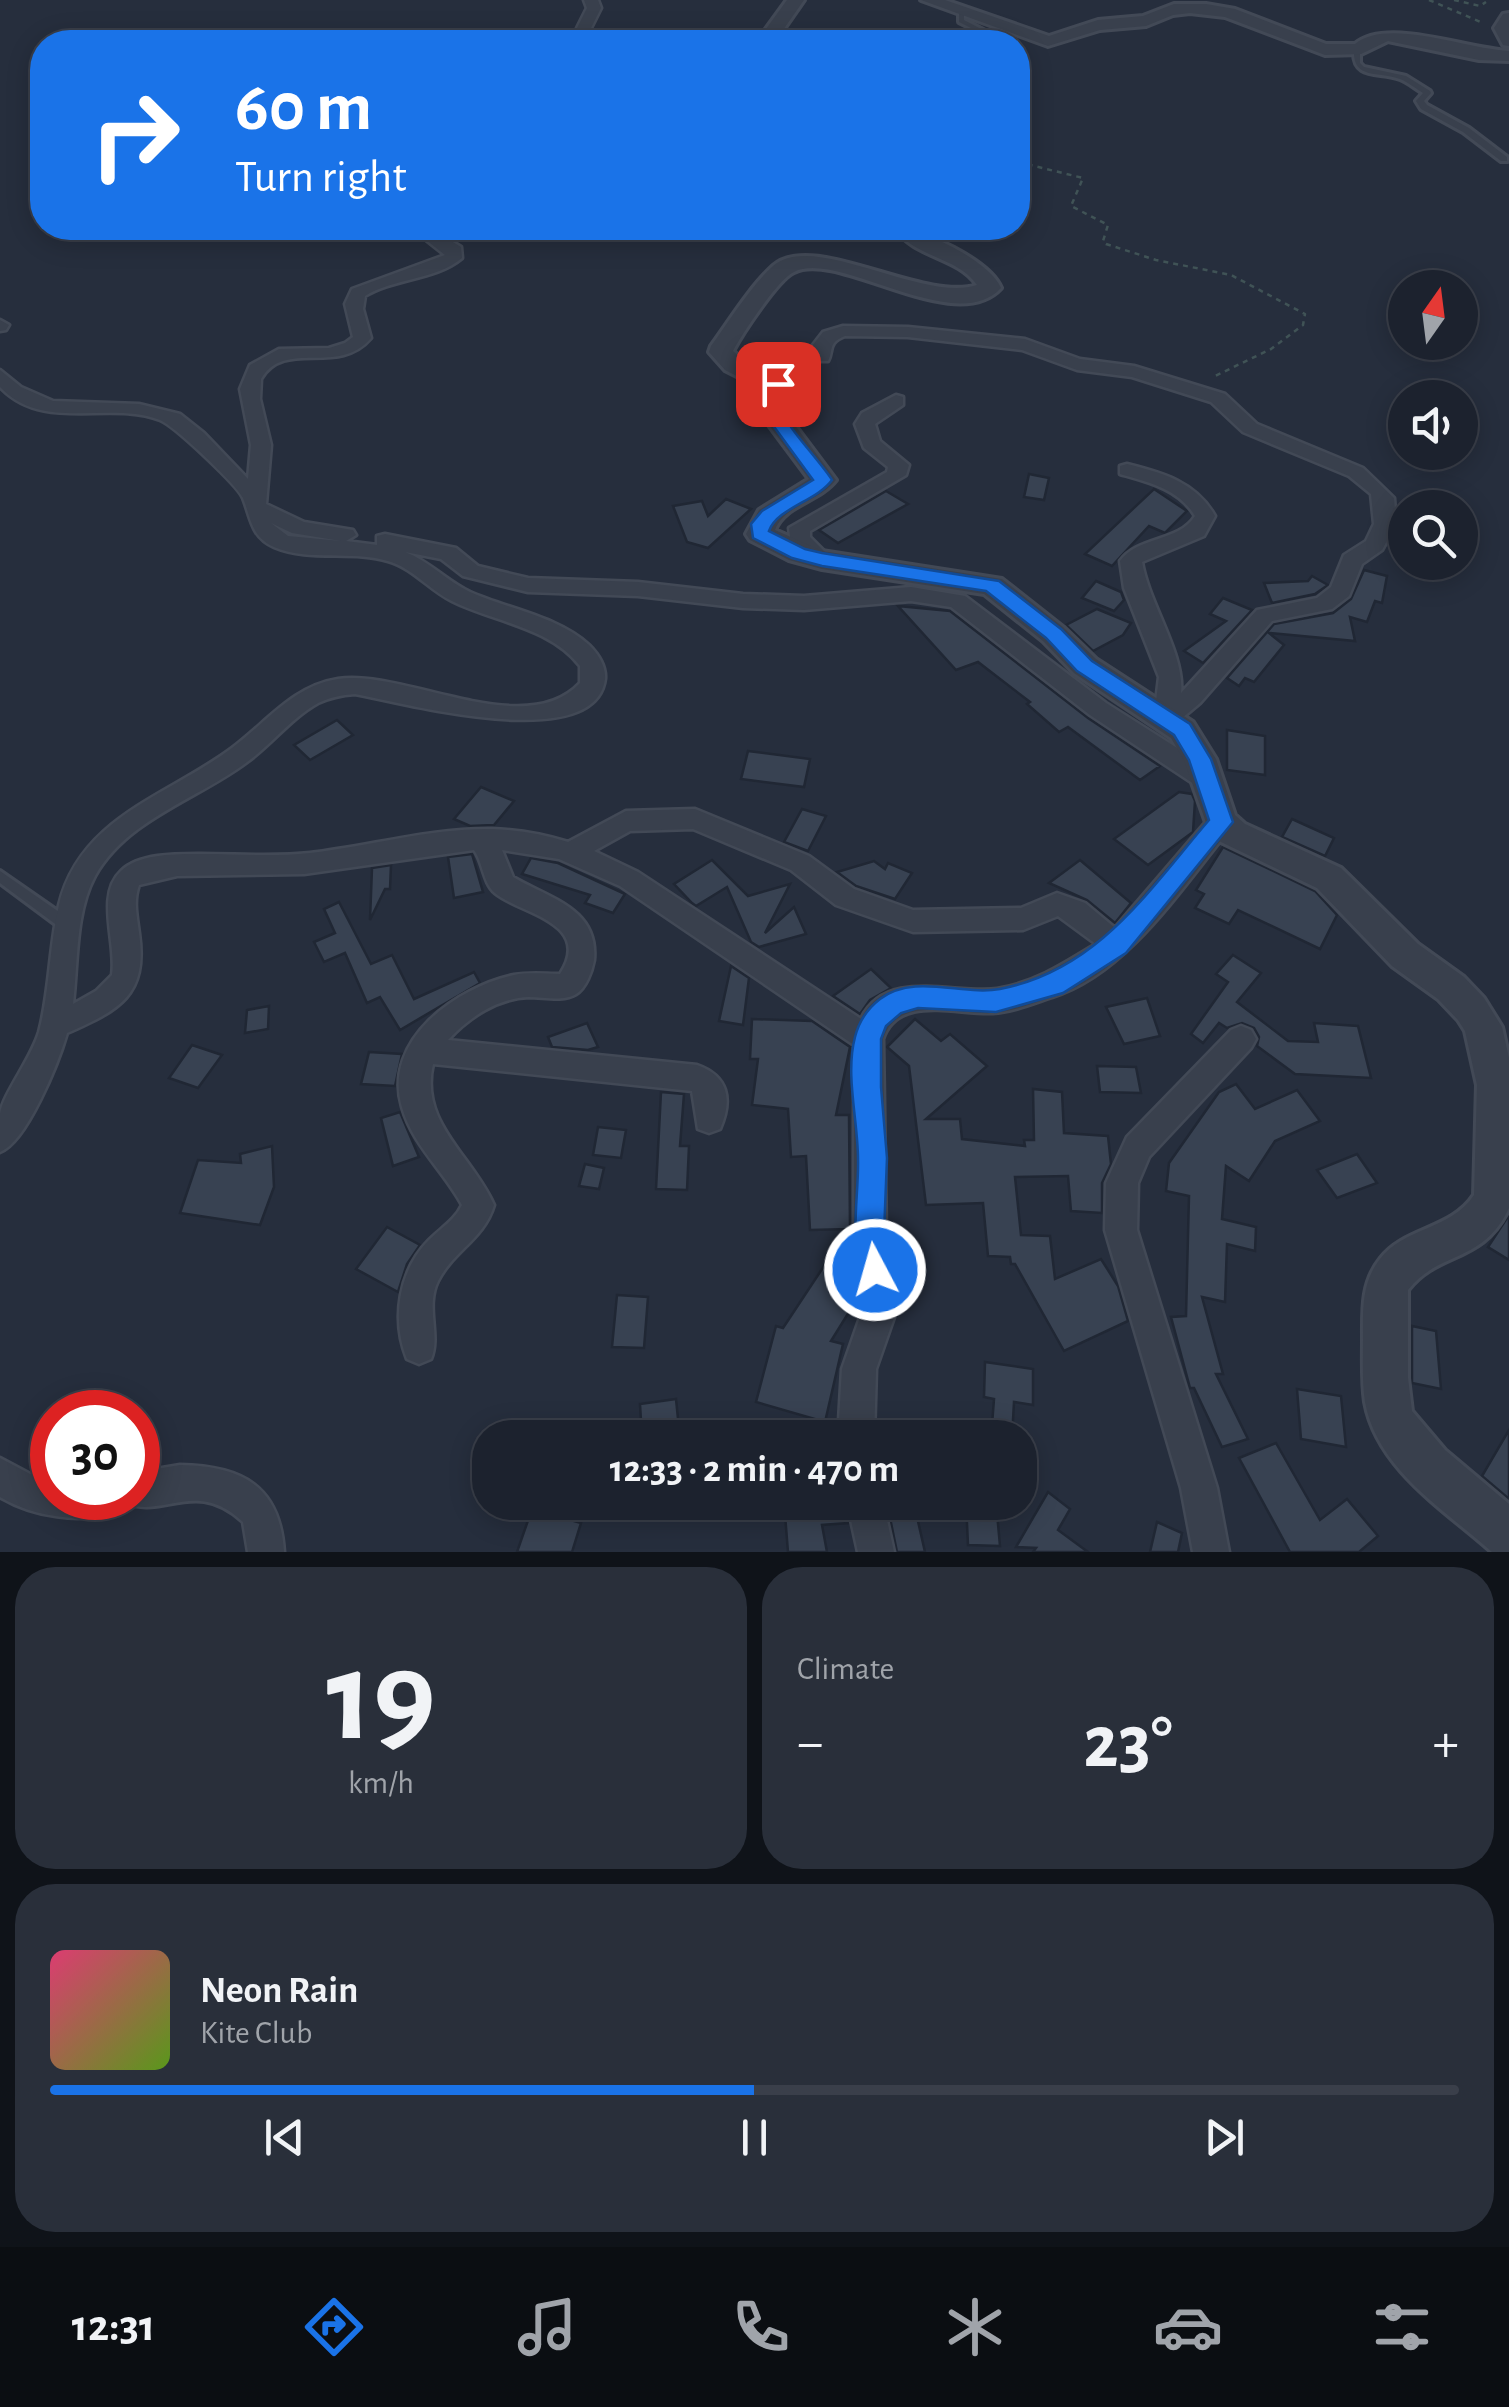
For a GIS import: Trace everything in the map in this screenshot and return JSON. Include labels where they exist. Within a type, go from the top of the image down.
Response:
[{"type":"street","points":[[585,30],[594,8],[592,0]]},
{"type":"street","points":[[774,30],[796,0]]},
{"type":"street","points":[[929,0],[1015,30]]},
{"type":"street","points":[[1030,35],[1048,41],[1067,40],[1096,26],[1148,20],[1171,10],[1205,9],[1237,16],[1307,44],[1357,51],[1368,46],[1373,38],[1388,36],[1478,55],[1509,56]]},
{"type":"street","points":[[255,507],[262,444],[248,393],[251,378],[263,362],[274,356],[349,349],[362,338],[354,301],[358,292],[453,258],[455,251],[440,240]]},
{"type":"street","points":[[919,240],[982,273],[990,288],[974,295],[940,294],[842,269],[793,264],[778,272],[722,352],[734,365],[786,391],[781,424],[823,480],[769,515],[760,524],[760,534],[798,554],[822,560],[992,586],[1054,634],[1085,666],[1182,730],[1194,748],[1221,822],[1234,833],[1329,878],[1406,955],[1451,988],[1483,1027],[1496,1085],[1494,1196],[1488,1213],[1468,1234],[1404,1263],[1388,1282],[1383,1302],[1388,1399],[1394,1424],[1413,1449],[1509,1535]]},
{"type":"street","points":[[821,357],[818,350],[822,342],[843,331],[908,332],[1025,346],[1077,364],[1134,372],[1218,398],[1250,428],[1356,472],[1384,498],[1385,524],[1374,545],[1352,560],[1335,598],[1324,604],[1265,615],[1192,696],[1166,718]]},
{"type":"street","points":[[0,376],[16,395],[38,404],[151,411],[170,416],[252,492],[265,529],[274,538],[308,547],[399,557],[458,594],[562,638],[585,652],[594,678],[587,692],[562,707],[540,711],[472,707],[355,686],[316,692],[298,702],[240,756],[136,814],[86,866],[69,926],[55,1025],[46,1057],[0,1138]]},
{"type":"street","points":[[822,560],[799,539],[800,528],[896,475],[899,465],[872,444],[865,424],[869,417],[896,401]]},
{"type":"street","points":[[1127,470],[1178,489],[1199,504],[1206,516],[1196,531],[1136,555],[1131,561],[1135,588],[1171,677],[1166,718]]},
{"type":"street","points":[[255,507],[299,528],[448,553],[471,571],[528,585],[638,589],[743,602],[911,594],[957,600],[1098,709],[1206,779]]},
{"type":"street","points":[[572,852],[626,821],[694,819],[800,863],[845,897],[913,922],[1023,920],[1057,904],[1075,911],[1117,945]]},
{"type":"street","points":[[857,1420],[858,1369],[881,1306],[870,1234],[868,1039],[875,1019],[894,1004],[918,998],[996,1001],[1054,986],[1117,945],[1221,822]]},
{"type":"street","points":[[55,1025],[102,1002],[123,984],[129,973],[122,898],[131,878],[142,871],[308,864],[480,840],[522,842],[572,852],[629,879],[868,1039]]},
{"type":"street","points":[[418,1347],[412,1314],[418,1281],[435,1255],[470,1223],[478,1205],[474,1193],[452,1168],[419,1114],[414,1090],[424,1050],[441,1024],[460,1009],[512,987],[567,985],[580,963],[576,931],[557,909],[502,884],[491,852],[480,840]]},
{"type":"street","points":[[1211,1552],[1199,1488],[1121,1230],[1122,1183],[1138,1147],[1241,1039]]},
{"type":"street","points":[[424,1050],[697,1078],[710,1086],[709,1119]]},
{"type":"street","points":[[0,1476],[30,1493]]},
{"type":"street","points":[[160,1485],[185,1480],[240,1493],[258,1516],[266,1552]]},
{"type":"street","points":[[869,1520],[876,1552]]},
{"type":"lane","points":[[961,12],[961,21],[979,30]]},
{"type":"lane","points":[[1357,51],[1356,63],[1362,69],[1415,85],[1427,94],[1420,101],[1424,107],[1466,130],[1504,160]]},
{"type":"lane","points":[[0,876],[69,926]]},
{"type":"path","points":[[1429,0],[1454,13],[1507,29]]},
{"type":"path","points":[[1454,0],[1480,6],[1486,2]]},
{"type":"path","points":[[1030,165],[1084,178],[1071,206],[1108,225],[1103,241],[1106,244],[1156,260],[1232,275],[1305,314],[1303,326],[1271,349],[1236,369],[1180,387]]},
{"type":"building","points":[[1029,474],[1049,478],[1044,500],[1024,497]]},
{"type":"building","points":[[1154,489],[1187,511],[1165,533],[1149,526],[1112,566],[1085,554]]},
{"type":"building","points":[[886,491],[908,504],[838,543],[819,530]]},
{"type":"building","points":[[726,499],[751,509],[708,548],[687,542],[673,506],[702,501],[708,516]]},
{"type":"building","points":[[1364,570],[1387,576],[1382,603],[1375,601],[1367,622],[1350,617],[1355,641],[1269,633],[1284,645],[1254,682],[1245,678],[1239,686],[1227,678],[1274,624],[1333,613],[1351,599]]},
{"type":"building","points":[[1312,576],[1328,585],[1315,594],[1272,603],[1264,583],[1308,581]]},
{"type":"building","points":[[1096,581],[1121,592],[1124,600],[1114,611],[1082,598]]},
{"type":"building","points":[[1223,598],[1252,610],[1203,663],[1184,651],[1226,621],[1210,614]]},
{"type":"building","points":[[898,606],[950,611],[1088,718],[1160,766],[1140,780],[1068,727],[1059,732],[1027,704],[1030,702],[978,662],[956,670]]},
{"type":"building","points":[[1097,609],[1131,623],[1123,635],[1093,651],[1066,625]]},
{"type":"building","points":[[337,720],[353,735],[310,760],[294,745]]},
{"type":"building","points":[[1227,730],[1265,736],[1265,775],[1227,770]]},
{"type":"building","points":[[748,751],[810,759],[804,787],[741,779]]},
{"type":"building","points":[[481,787],[514,801],[494,825],[470,826],[454,819]]},
{"type":"building","points":[[1179,792],[1192,794],[1195,801],[1193,832],[1148,865],[1114,839]]},
{"type":"building","points":[[802,809],[826,816],[808,851],[784,842]]},
{"type":"building","points":[[1292,819],[1334,838],[1325,856],[1282,837]]},
{"type":"building","points":[[1223,847],[1315,891],[1337,915],[1320,949],[1238,910],[1229,924],[1195,908],[1204,894],[1196,890]]},
{"type":"building","points":[[472,854],[483,892],[454,898],[448,857]]},
{"type":"building","points":[[531,858],[558,863],[625,894],[613,913],[585,903],[590,895],[522,874]]},
{"type":"building","points":[[712,860],[748,896],[790,884],[765,933],[794,907],[806,934],[759,947],[751,942],[727,887],[696,906],[692,903],[674,884]]},
{"type":"building","points":[[1080,860],[1131,903],[1115,923],[1087,900],[1049,883]]},
{"type":"building","points":[[874,861],[885,869],[888,863],[912,873],[895,899],[856,886],[837,872]]},
{"type":"building","points":[[391,865],[390,889],[385,889],[370,920],[372,868]]},
{"type":"building","points":[[339,902],[371,964],[392,955],[414,999],[474,972],[480,983],[400,1030],[380,997],[367,1003],[345,953],[324,962],[314,942],[335,933],[324,909]]},
{"type":"building","points":[[1233,955],[1261,973],[1237,1002],[1288,1041],[1318,1042],[1314,1023],[1358,1026],[1371,1078],[1295,1074],[1257,1046],[1259,1037],[1254,1028],[1242,1023],[1227,1028],[1219,1023],[1203,1043],[1191,1034],[1228,982],[1216,974]]},
{"type":"building","points":[[731,966],[749,978],[743,1025],[719,1021]]},
{"type":"building","points":[[871,969],[891,988],[870,1000],[860,1014],[833,996]]},
{"type":"building","points":[[1147,998],[1160,1036],[1124,1044],[1106,1007]]},
{"type":"building","points":[[269,1006],[268,1029],[245,1033],[247,1010]]},
{"type":"building","points":[[752,1019],[812,1021],[850,1047],[836,1115],[849,1115],[850,1229],[810,1230],[806,1156],[791,1157],[788,1109],[752,1105],[758,1059],[750,1059]]},
{"type":"building","points":[[915,1019],[941,1041],[950,1034],[987,1066],[926,1119],[960,1119],[962,1139],[1025,1146],[1024,1140],[1034,1140],[1033,1089],[1062,1092],[1064,1133],[1108,1136],[1111,1164],[1102,1183],[1102,1213],[1071,1211],[1068,1176],[1015,1177],[1021,1235],[1050,1236],[1055,1279],[1101,1259],[1118,1286],[1128,1321],[1064,1351],[1010,1257],[988,1256],[983,1203],[926,1205],[909,1066],[887,1047]]},
{"type":"building","points":[[587,1023],[598,1047],[552,1047],[548,1037]]},
{"type":"building","points":[[192,1045],[222,1055],[198,1088],[169,1078]]},
{"type":"building","points":[[369,1052],[402,1054],[395,1086],[361,1084]]},
{"type":"building","points":[[1097,1066],[1136,1067],[1141,1093],[1100,1092]]},
{"type":"building","points":[[1236,1084],[1255,1109],[1297,1090],[1320,1121],[1275,1141],[1249,1181],[1226,1166],[1222,1219],[1256,1227],[1255,1251],[1227,1244],[1225,1302],[1202,1297],[1223,1374],[1216,1374],[1248,1439],[1222,1447],[1194,1388],[1190,1388],[1171,1317],[1186,1316],[1189,1196],[1166,1191],[1169,1163],[1219,1092]]},
{"type":"building","points":[[661,1092],[684,1094],[680,1146],[689,1146],[687,1190],[656,1189]]},
{"type":"building","points":[[400,1112],[419,1157],[393,1166],[381,1118]]},
{"type":"building","points":[[598,1127],[626,1130],[621,1158],[593,1155]]},
{"type":"building","points":[[272,1146],[274,1187],[260,1225],[180,1213],[198,1160],[241,1163],[240,1154]]},
{"type":"building","points":[[1357,1154],[1377,1183],[1337,1198],[1317,1170]]},
{"type":"building","points":[[585,1164],[604,1168],[599,1189],[579,1186]]},
{"type":"building","points":[[1509,1215],[1509,1260],[1488,1247]]},
{"type":"building","points":[[387,1227],[420,1245],[407,1264],[398,1292],[356,1269]]},
{"type":"building","points":[[826,1263],[857,1282],[859,1296],[831,1341],[843,1344],[825,1420],[756,1402],[776,1326],[783,1328]]},
{"type":"building","points":[[617,1295],[648,1297],[644,1348],[612,1347]]},
{"type":"building","points":[[1412,1326],[1436,1331],[1441,1389],[1412,1383]]},
{"type":"building","points":[[985,1362],[1033,1369],[1033,1405],[1014,1402],[1013,1420],[992,1420],[994,1399],[984,1397]]},
{"type":"building","points":[[1297,1389],[1341,1396],[1346,1447],[1301,1439]]},
{"type":"building","points":[[676,1399],[678,1420],[641,1420],[640,1404]]},
{"type":"building","points":[[1509,1430],[1509,1499],[1482,1476]]},
{"type":"building","points":[[1276,1443],[1320,1520],[1347,1499],[1378,1536],[1359,1552],[1290,1552],[1239,1458]]},
{"type":"building","points":[[1048,1492],[1070,1509],[1058,1530],[1088,1552],[1033,1552],[1036,1548],[1016,1547],[1032,1520],[1037,1520],[1037,1511]]},
{"type":"building","points":[[528,1520],[581,1523],[572,1552],[517,1552]]},
{"type":"building","points":[[785,1520],[847,1520],[848,1523],[822,1525],[827,1552],[788,1552]]},
{"type":"building","points":[[890,1520],[918,1520],[925,1552],[897,1552]]},
{"type":"building","points":[[967,1520],[998,1520],[1000,1546],[968,1545]]},
{"type":"building","points":[[1157,1522],[1182,1533],[1178,1552],[1150,1552]]},
{"type":"route","points":[[778,384],[786,391],[781,424],[785,434],[811,460],[823,480],[769,515],[760,524],[760,534],[769,542],[822,560],[907,574],[954,577],[992,586],[1054,634],[1085,666],[1182,730],[1200,759],[1221,822],[1117,945],[1054,986],[996,1001],[918,998],[894,1004],[875,1019],[868,1039],[867,1087],[872,1158],[870,1234],[875,1270]]}]
